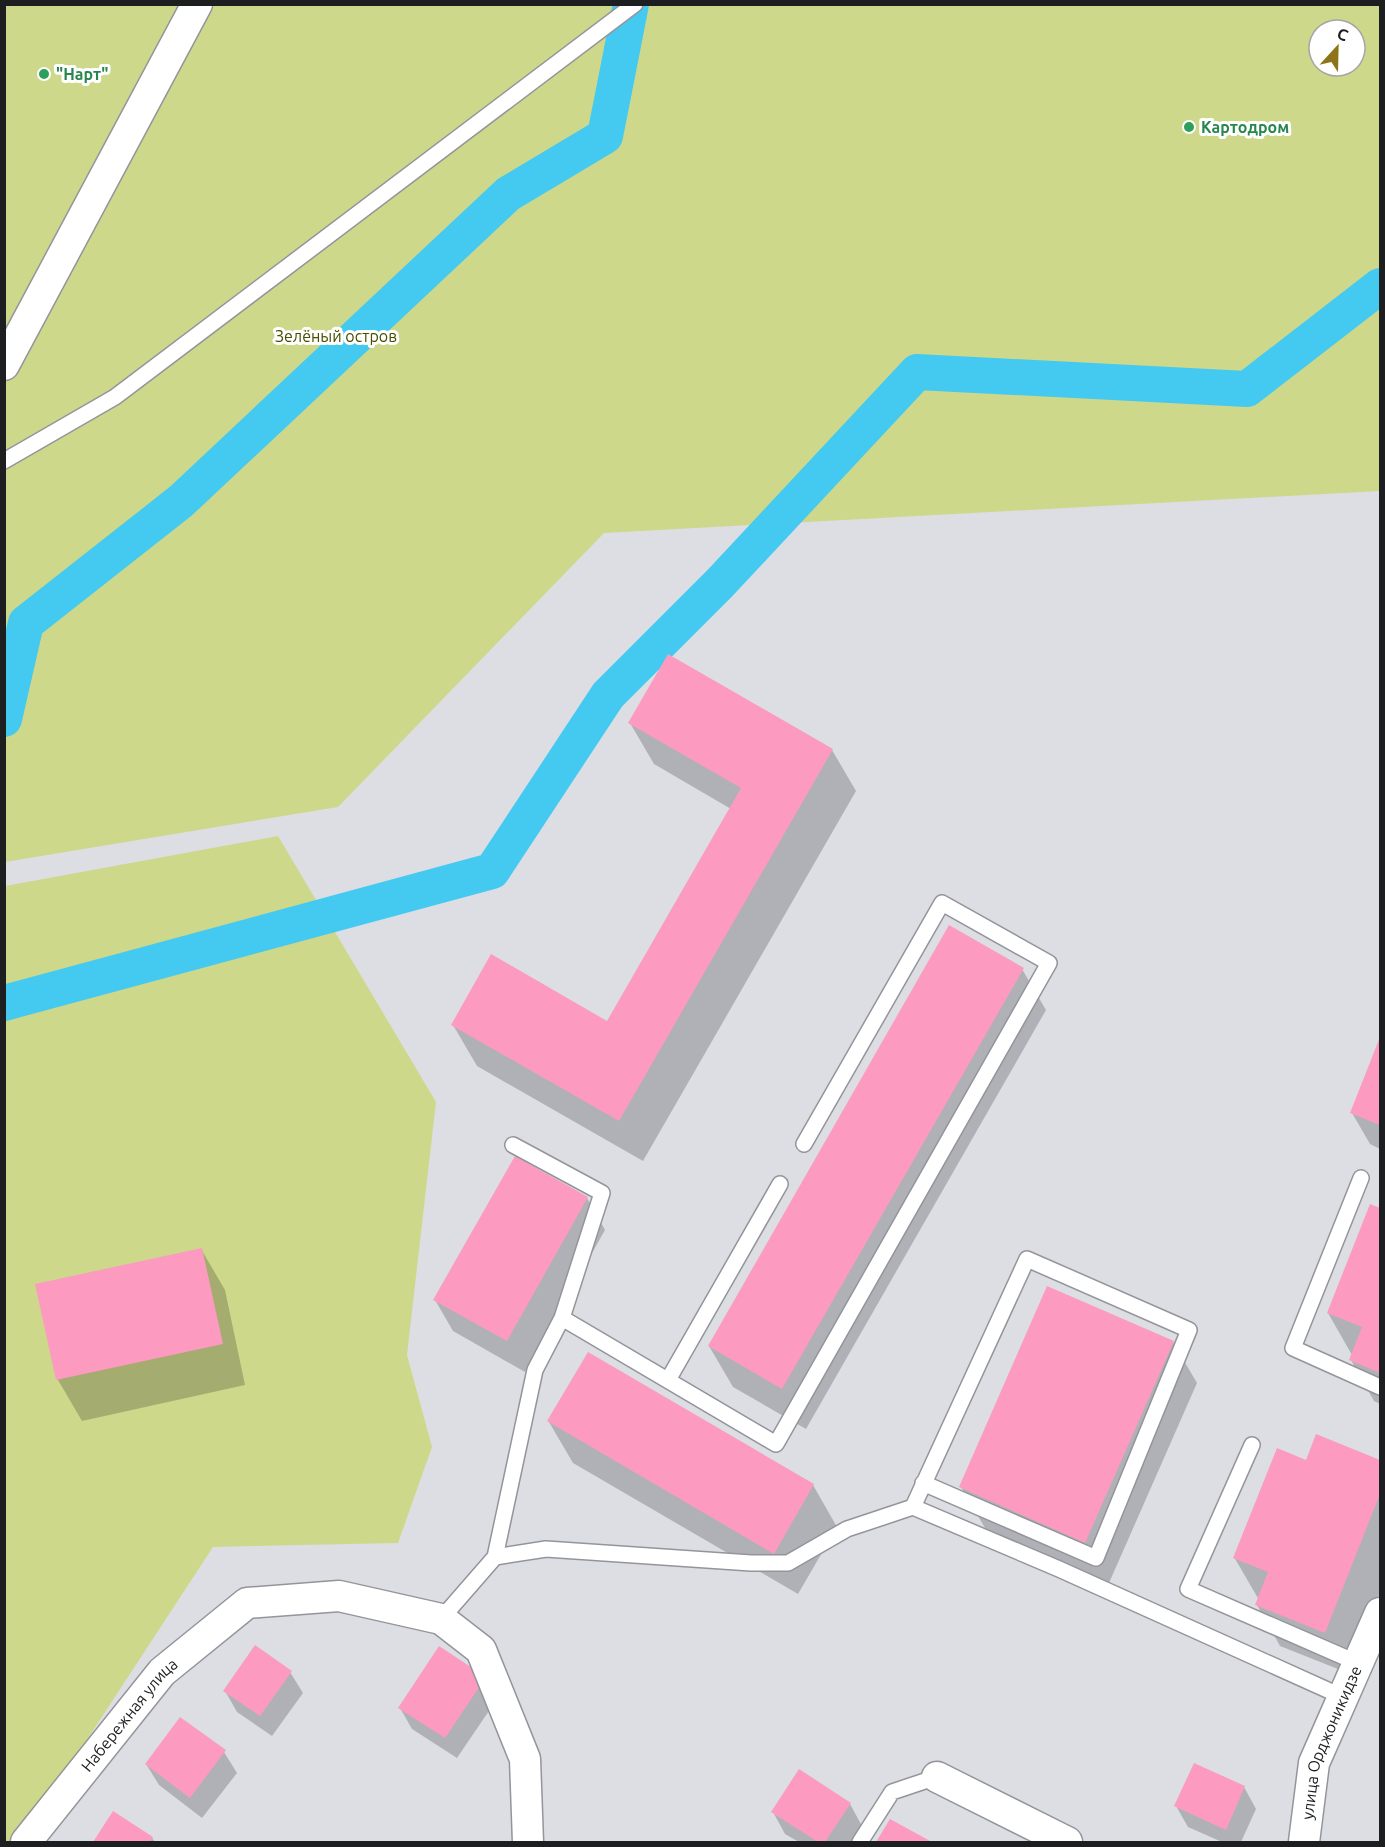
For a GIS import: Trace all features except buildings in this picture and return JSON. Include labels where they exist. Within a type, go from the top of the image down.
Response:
[{"type":"street","points":[[4,365],[196,4]]},
{"type":"street","name":"Набережная улица","points":[[26,1842],[162,1672],[247,1603],[339,1596],[441,1620]]},
{"type":"street","name":"улица Орджоникидзе","points":[[1304,1842],[1314,1763],[1380,1613]]},
{"type":"street","points":[[441,1620],[481,1650],[525,1759],[528,1842]]},
{"type":"street","points":[[937,1777],[1067,1842]]},
{"type":"lane","points":[[4,461],[116,398],[635,4]]},
{"type":"lane","points":[[562,1318],[776,1444],[1049,963],[942,903],[804,1144]]},
{"type":"lane","points":[[441,1620],[495,1557],[535,1370],[562,1318],[602,1193],[513,1145]]},
{"type":"lane","points":[[1360,1178],[1293,1348],[1380,1387]]},
{"type":"lane","points":[[668,1380],[780,1184]]},
{"type":"lane","points":[[913,1506],[923,1483],[1027,1259],[1189,1330],[1096,1558],[923,1483]]},
{"type":"lane","points":[[1252,1445],[1188,1589],[1358,1663]]},
{"type":"lane","points":[[495,1557],[546,1549],[751,1563],[788,1563],[847,1529],[913,1506],[1344,1697]]},
{"type":"lane","points":[[860,1842],[892,1792],[937,1777]]},
{"type":"green space","name":"Зелёный остров","points":[[5,5],[1380,5],[1380,491],[604,533],[338,807],[5,862]]},
{"type":"green space","points":[[278,836],[436,1102],[407,1355],[432,1447],[398,1543],[213,1547],[20,1842],[5,1842],[5,886]]},
{"type":"waterway","points":[[4,719],[26,623],[181,501],[508,194],[605,136],[631,4]]},
{"type":"waterway","points":[[4,1003],[492,871],[608,695],[720,583],[917,372],[1247,389],[1380,286]]},
{"type":"place","name":"\"Нарт\"","points":[[44,74]]},
{"type":"place","name":"Картодром","points":[[1189,127]]}]
